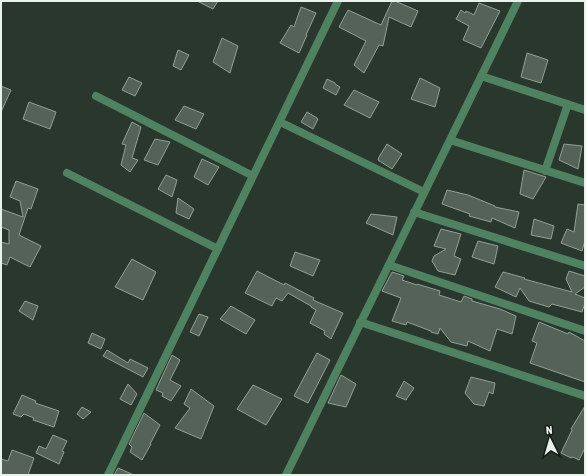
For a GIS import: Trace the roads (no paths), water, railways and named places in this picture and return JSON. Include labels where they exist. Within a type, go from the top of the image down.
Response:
[{"type":"street","points":[[108,475],[338,1]]},
{"type":"street","points":[[286,475],[518,1]]},
{"type":"street","points":[[481,76],[585,110]]},
{"type":"street","points":[[96,96],[253,176]]},
{"type":"street","points":[[545,171],[568,104]]},
{"type":"street","points":[[280,122],[424,192]]},
{"type":"street","points":[[450,140],[585,183]]},
{"type":"street","points":[[67,173],[218,249]]},
{"type":"street","points":[[414,212],[585,266]]},
{"type":"street","points":[[389,265],[585,331]]},
{"type":"street","points":[[360,322],[585,396]]}]
